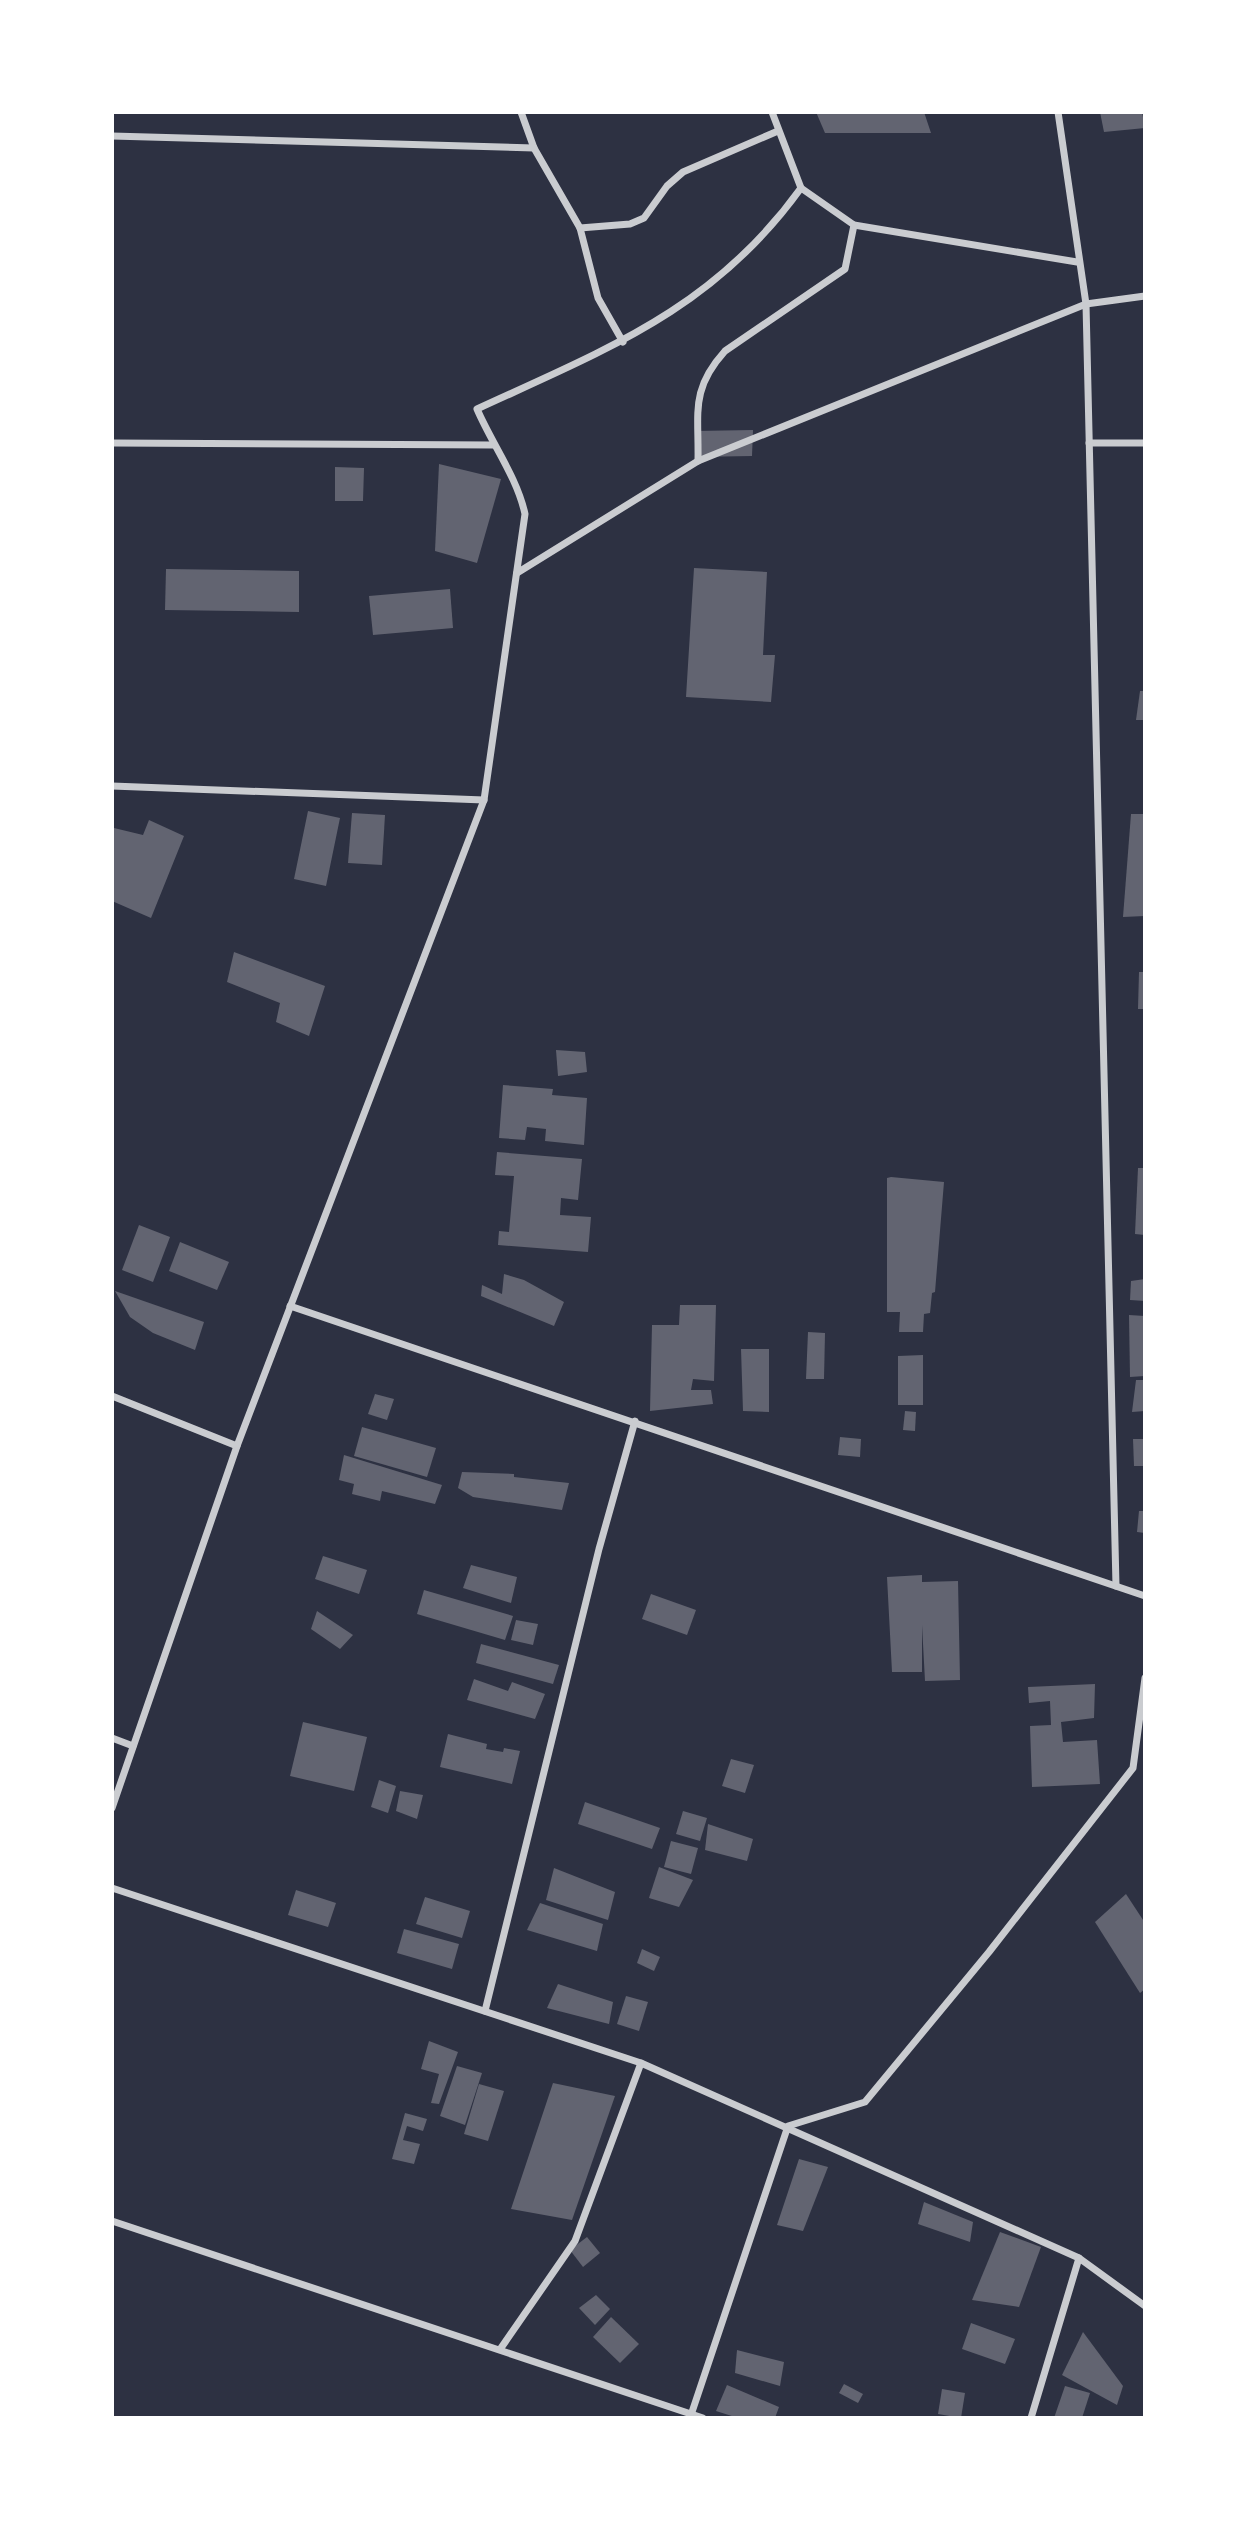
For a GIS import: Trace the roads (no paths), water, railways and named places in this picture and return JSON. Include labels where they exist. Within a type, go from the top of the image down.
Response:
[{"type":"street","points":[[521,112],[534,148],[580,228],[598,298],[623,342]]},
{"type":"street","points":[[772,112],[801,188],[854,225],[1077,262]]},
{"type":"street","points":[[1058,112],[1077,262],[1086,304],[1116,1586]]},
{"type":"street","points":[[580,228],[630,225],[644,218],[667,186],[683,172],[778,131]]},
{"type":"street","points":[[112,136],[534,148]]},
{"type":"street","points":[[112,1808],[237,1446],[484,800],[525,514],[521,493],[493,445],[477,409],[623,342],[678,309],[730,269],[773,227],[801,188]]},
{"type":"street","points":[[698,461],[699,388],[709,368],[725,351],[845,269],[854,225]]},
{"type":"street","points":[[517,573],[698,461],[1086,304],[1145,296]]},
{"type":"street","points":[[112,443],[493,445]]},
{"type":"street","points":[[1089,443],[1145,443]]},
{"type":"street","points":[[112,786],[484,800]]},
{"type":"street","points":[[290,1307],[635,1421],[1145,1596]]},
{"type":"street","points":[[112,1396],[237,1446]]},
{"type":"street","points":[[485,2011],[599,1549],[635,1421]]},
{"type":"street","points":[[788,2126],[865,2102],[989,1952],[1133,1768],[1145,1678]]},
{"type":"street","points":[[112,1738],[133,1746]]},
{"type":"street","points":[[112,1888],[641,2063],[788,2126],[1079,2258],[1145,2306]]},
{"type":"street","points":[[501,2348],[575,2241],[641,2063]]},
{"type":"street","points":[[691,2416],[788,2126]]},
{"type":"street","points":[[112,2221],[501,2348],[703,2418]]},
{"type":"street","points":[[1031,2418],[1079,2258]]}]
